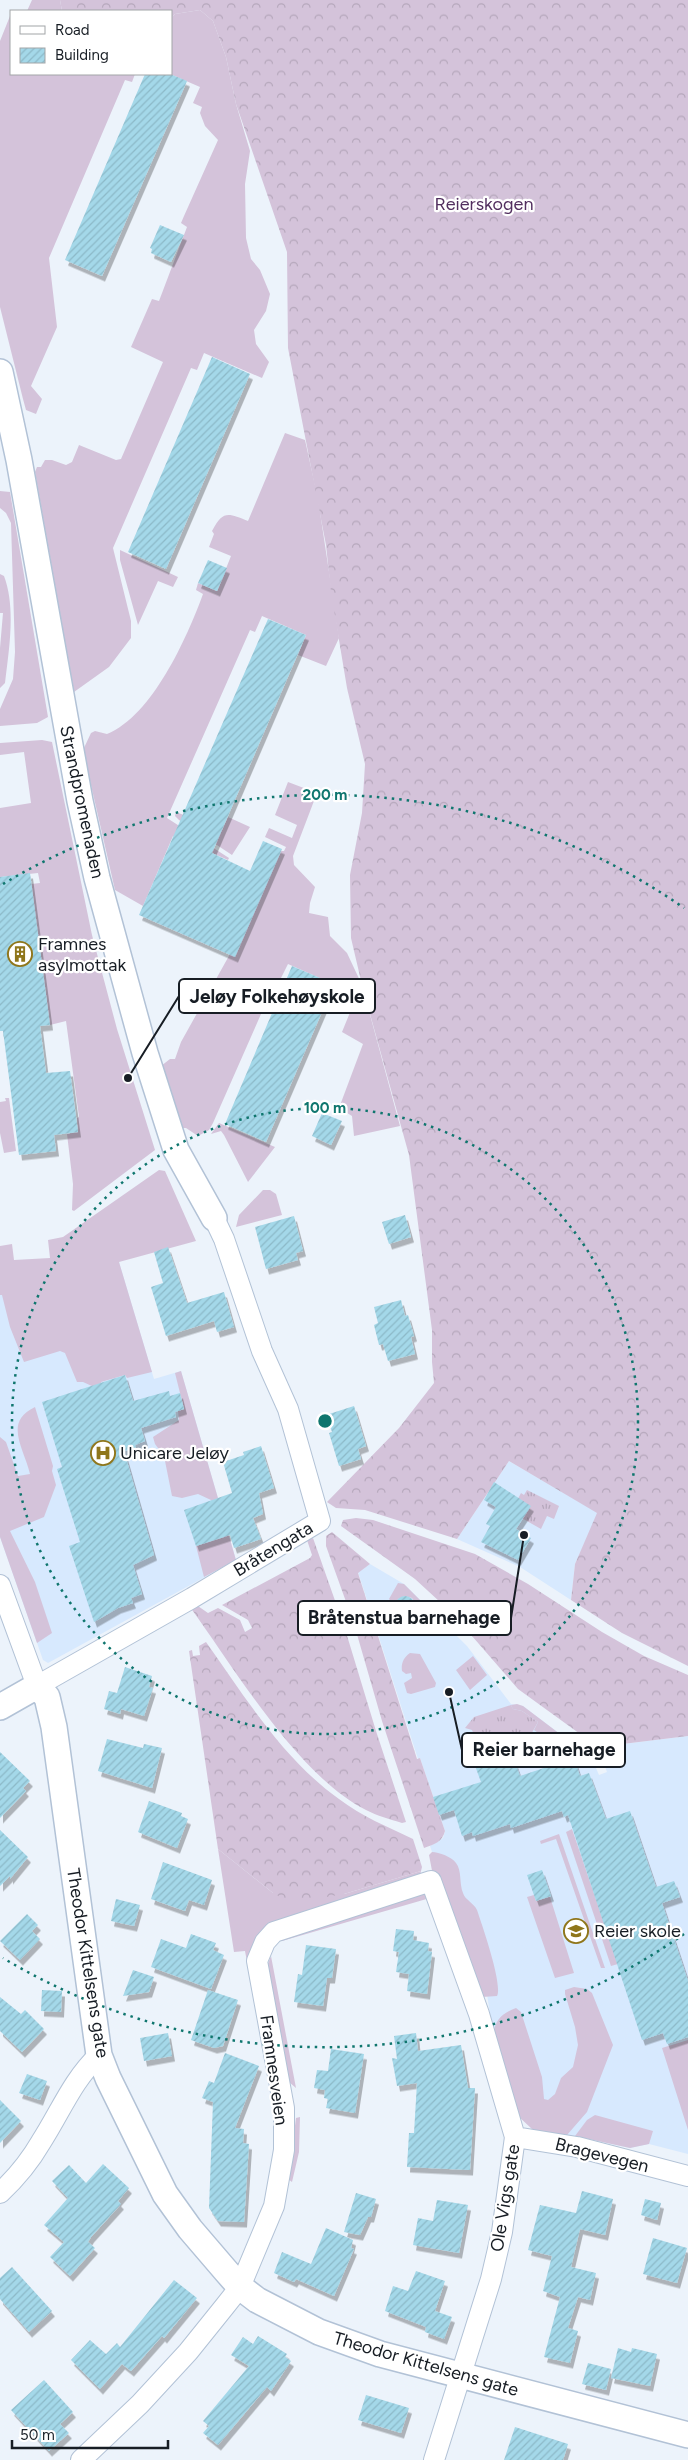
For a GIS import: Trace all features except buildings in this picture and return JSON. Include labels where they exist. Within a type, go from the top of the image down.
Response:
[{"type":"street","name":"Strandpromenaden","points":[[0,372],[19,460],[80,801],[97,878],[145,1053],[176,1150],[214,1218]]},
{"type":"street","name":"Bråtengata","points":[[0,1707],[192,1598],[320,1521],[288,1409],[262,1351],[224,1239],[214,1218]]},
{"type":"street","name":"Theodor Kittelsens gate","points":[[0,1585],[37,1686],[47,1697],[54,1727],[99,2055],[108,2078],[165,2194],[190,2229],[240,2287],[257,2300],[319,2332],[380,2354],[462,2377],[688,2435]]},
{"type":"street","name":"Ole Vigs gate","points":[[431,1881],[479,2014],[515,2137],[502,2232],[491,2279],[462,2377],[434,2460]]},
{"type":"street","name":"Framnesveien","points":[[81,2460],[140,2404],[182,2359],[240,2287],[274,2206],[284,2150],[284,2108],[256,1961],[262,1948],[274,1932],[431,1881]]},
{"type":"street","points":[[0,2193],[42,2142],[82,2071],[99,2055]]},
{"type":"street","name":"Bragevegen","points":[[515,2137],[577,2147],[688,2176]]},
{"type":"shaded area","name":"Unicare Jeløy","points":[[119,1262],[154,1379],[181,1371],[236,1560],[48,1663],[43,1660],[0,1537],[0,1295]]},
{"type":"shaded area","points":[[509,1461],[598,1513],[575,1564],[571,1600],[520,1567],[457,1539]]},
{"type":"shaded area","name":"Reier skole","points":[[370,1564],[404,1584],[467,1646],[511,1704],[523,1706],[585,1753],[593,1761],[599,1775],[607,1772],[598,1747],[688,1736],[688,2154],[649,2144],[630,2148],[575,2136],[543,2133],[532,2129],[493,2035],[487,1994],[430,1846],[443,1838],[445,1831],[420,1758],[418,1759],[358,1572]]},
{"type":"green space","points":[[32,0],[60,0],[62,10],[27,10]]},
{"type":"green space","name":"Reierskogen","points":[[60,0],[688,0],[688,1666],[622,1633],[571,1600],[575,1564],[597,1513],[509,1461],[457,1539],[365,1510],[336,1508],[327,1502],[399,1428],[434,1383],[432,1330],[409,1155],[362,985],[351,938],[350,875],[362,813],[365,764],[347,688],[331,592],[326,545],[288,348],[287,252],[236,104],[226,57],[213,21],[200,10],[175,14],[172,17],[172,10],[62,10]]},
{"type":"green space","points":[[200,10],[213,21],[226,57],[236,104],[250,151],[245,184],[246,238],[251,259],[260,270],[270,294],[266,311],[254,330],[256,344],[269,362],[262,378],[204,353],[197,370],[191,368],[113,548],[131,621],[131,638],[109,667],[74,692],[35,472],[37,467],[41,467],[45,460],[52,460],[66,465],[72,462],[79,445],[116,460],[121,459],[163,362],[131,347],[152,299],[159,301],[187,227],[181,223],[218,140],[205,126],[200,113],[202,107],[193,103],[200,87],[172,75],[172,17],[175,14]]},
{"type":"green space","points":[[10,16],[10,75],[135,75],[132,82],[125,80],[49,258],[57,327],[31,386],[42,399],[36,414],[26,410],[0,307],[0,41]]},
{"type":"green space","points":[[285,433],[305,440],[318,499],[339,638],[326,666],[298,655],[306,635],[262,616],[255,632],[250,630],[167,818],[229,858],[228,860],[173,836],[143,906],[115,890],[83,750],[91,733],[95,731],[107,734],[123,725],[139,711],[166,674],[188,632],[203,594],[196,590],[198,583],[217,591],[231,556],[209,547],[214,534],[212,531],[223,516],[231,515],[248,521]]},
{"type":"green space","points":[[0,491],[10,492],[48,717],[37,723],[0,726],[0,709],[13,679],[15,652],[11,523],[6,513],[0,508]]},
{"type":"green space","points":[[120,550],[178,577],[173,587],[158,581],[138,625],[120,560]]},
{"type":"green space","points":[[0,574],[4,576],[8,588],[11,615],[5,683],[0,688],[0,648],[3,613],[0,613]]},
{"type":"green space","points":[[42,740],[52,742],[92,935],[117,1029],[155,1150],[74,1211],[72,1210],[73,1184],[67,1134],[78,1132],[77,1118],[79,1117],[66,1021],[50,1025],[31,884],[40,883],[38,873],[0,877],[0,808],[31,803],[24,752],[0,755],[0,743]]},
{"type":"green space","points":[[288,782],[317,793],[293,856],[294,865],[315,887],[309,913],[328,917],[330,936],[347,953],[362,985],[400,1126],[354,1136],[352,1116],[339,1108],[363,1044],[342,1032],[351,1010],[342,1006],[347,990],[288,964],[280,980],[276,980],[213,1123],[209,1130],[198,1136],[186,1128],[182,1128],[176,1122],[161,1066],[170,1059],[175,1059],[181,1042],[230,954],[281,851],[284,851],[286,847],[265,837],[269,828],[292,838],[297,825],[275,815]]},
{"type":"green space","points":[[176,812],[222,830],[228,817],[250,827],[232,855],[179,820],[175,816]]},
{"type":"green space","points":[[5,1098],[9,1098],[16,1151],[4,1153],[0,1133],[0,1102],[6,1101]]},
{"type":"green space","points":[[219,1123],[275,1147],[248,1182],[221,1131],[211,1134]]},
{"type":"green space","points":[[159,1170],[165,1171],[196,1241],[119,1262],[152,1372],[127,1378],[125,1375],[101,1382],[103,1391],[83,1382],[77,1382],[65,1353],[60,1351],[24,1362],[10,1327],[2,1295],[0,1295],[0,1246],[12,1244],[14,1260],[50,1258],[48,1240],[63,1237]]},
{"type":"green space","points":[[263,1190],[270,1190],[276,1194],[282,1215],[236,1227],[239,1215]]},
{"type":"green space","points":[[181,1371],[236,1560],[204,1577],[196,1546],[224,1537],[211,1500],[198,1494],[182,1498],[172,1496],[164,1456],[155,1444],[153,1437],[179,1420],[178,1411],[184,1409],[175,1373]]},
{"type":"green space","points":[[35,1407],[53,1466],[52,1471],[56,1485],[44,1517],[10,1531],[35,1582],[52,1633],[37,1643],[0,1537],[0,1437],[6,1442],[18,1476],[30,1474],[18,1436],[18,1428],[20,1420],[25,1413]]},
{"type":"green space","points":[[527,1490],[559,1506],[554,1519],[547,1516],[541,1529],[511,1512],[521,1493],[524,1495]]},
{"type":"green space","points":[[356,1518],[373,1520],[475,1554],[528,1584],[602,1632],[644,1656],[688,1675],[688,1736],[598,1747],[518,1689],[452,1613],[415,1579],[341,1526],[343,1520]]},
{"type":"green space","points":[[332,1532],[370,1564],[358,1573],[417,1759],[420,1758],[445,1831],[440,1840],[424,1848],[382,1721],[354,1624],[326,1546],[326,1536]]},
{"type":"green space","points":[[313,1538],[345,1629],[406,1822],[402,1823],[366,1810],[340,1794],[316,1772],[269,1719],[190,1607],[195,1604],[208,1613],[218,1608],[240,1620],[245,1632],[252,1628],[248,1620],[222,1605],[310,1558],[312,1555],[307,1540]]},
{"type":"green space","points":[[398,1583],[404,1584],[424,1604],[422,1613],[415,1617],[413,1612],[416,1605],[412,1598],[405,1596],[398,1599],[395,1606],[389,1599]]},
{"type":"green space","points":[[206,1642],[266,1726],[300,1765],[319,1783],[356,1811],[413,1839],[422,1867],[421,1871],[344,1894],[291,1903],[273,1893],[218,1849],[189,1651],[192,1650],[193,1656],[200,1655],[199,1646]]},
{"type":"green space","points":[[410,1653],[420,1654],[436,1683],[435,1687],[411,1694],[407,1693],[404,1683],[412,1678],[411,1673],[406,1674],[402,1671],[402,1666],[404,1659]]},
{"type":"green space","points":[[473,1656],[487,1675],[470,1690],[456,1670]]},
{"type":"green space","points":[[511,1705],[523,1706],[585,1753],[560,1760],[553,1743],[534,1730],[538,1722],[522,1711],[513,1709]]},
{"type":"green space","points":[[511,1705],[513,1709],[522,1711],[538,1722],[529,1738],[511,1732],[477,1742],[472,1730],[465,1728],[474,1717]]},
{"type":"green space","points":[[572,1829],[618,1964],[611,1966],[566,1832]]},
{"type":"green space","points":[[559,1834],[605,1968],[601,1968],[556,1839],[541,1844],[540,1841]]},
{"type":"green space","points":[[218,1849],[273,1893],[344,1894],[421,1871],[420,1876],[260,1937],[268,2074],[245,1951],[234,1952]]},
{"type":"green space","points":[[432,1852],[448,1857],[458,1866],[463,1893],[477,1910],[487,1941],[495,1968],[497,1996],[482,1997],[434,1881],[429,1855]]},
{"type":"green space","points":[[420,1892],[430,1898],[282,1941],[281,1937]]},
{"type":"green space","points":[[534,1895],[536,1901],[550,1897],[574,1973],[555,1978],[527,1897]]},
{"type":"green space","points":[[271,1956],[296,2088],[289,2082],[267,1966]]},
{"type":"green space","points":[[574,1987],[587,1989],[592,1993],[613,2045],[587,2112],[567,2135],[543,2133],[532,2129],[517,2115],[493,2035],[494,2030],[497,2021],[507,2012],[516,2008],[521,2012],[542,2077],[544,2099],[548,2100],[555,2094],[561,2078],[573,2067],[578,2045],[565,1990]]},
{"type":"green space","points":[[688,2040],[688,2130],[662,2048]]},
{"type":"green space","points":[[595,2115],[653,2131],[649,2144],[630,2148],[575,2136],[587,2120]]},
{"type":"green space","points":[[300,2117],[299,2152],[292,2182],[288,2179],[296,2118]]},
{"type":"place","name":"Framnes asylmottak","points":[[20,954]]},
{"type":"place","name":"Jeløy Folkehøyskole","points":[[128,1078]]},
{"type":"place","name":"Unicare Jeløy","points":[[103,1453]]},
{"type":"place","name":"Bråtenstua barnehage","points":[[524,1535]]},
{"type":"place","name":"Reier barnehage","points":[[449,1692]]},
{"type":"place","name":"Reier skole","points":[[576,1931]]}]
